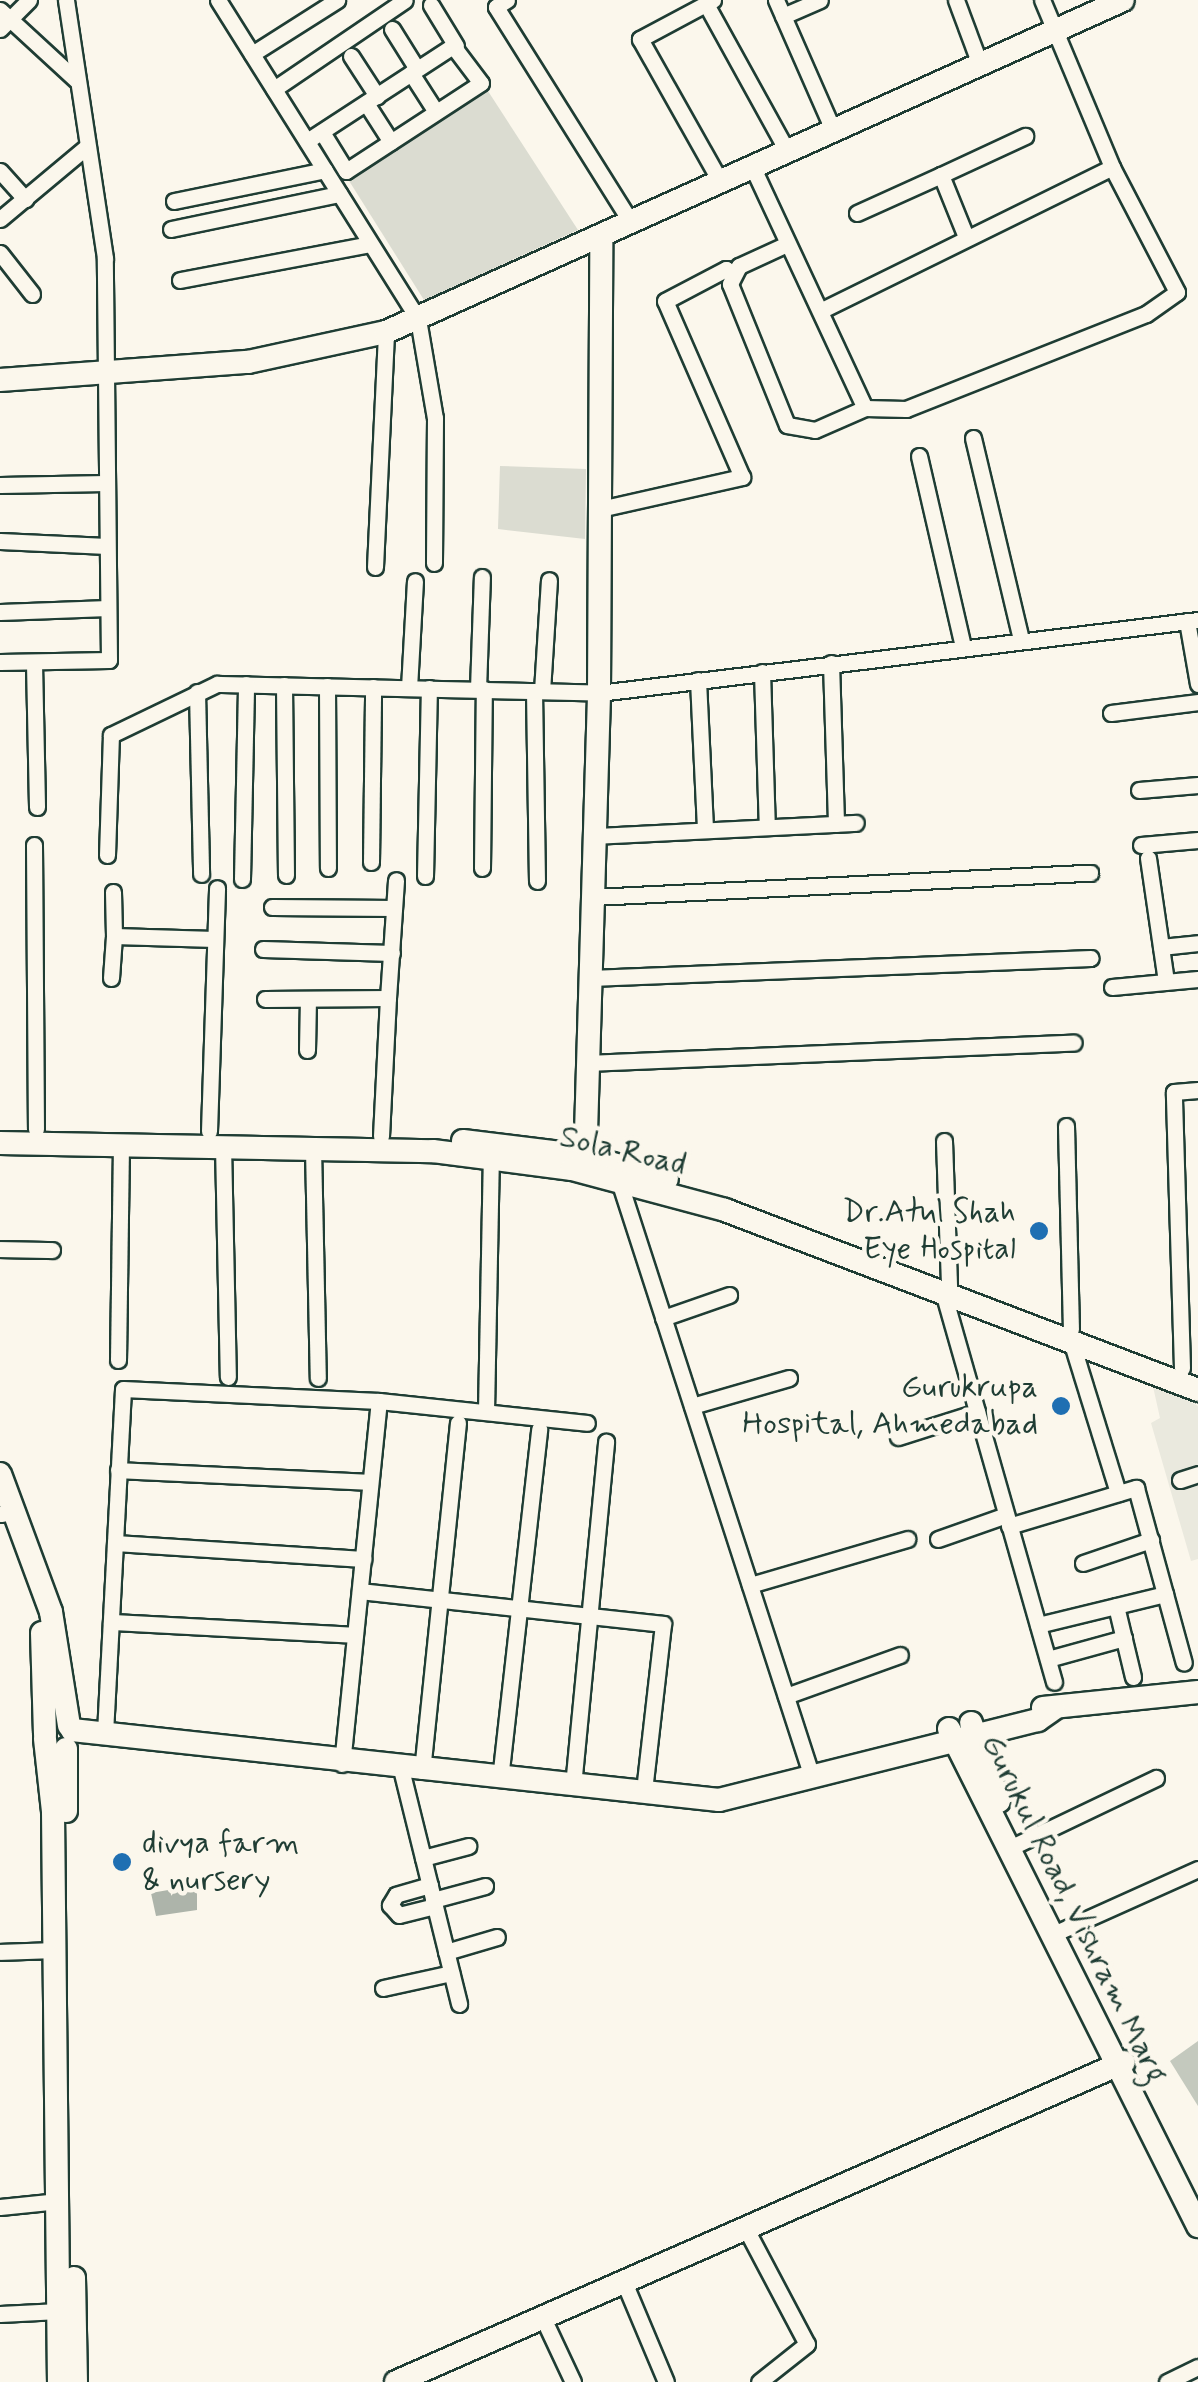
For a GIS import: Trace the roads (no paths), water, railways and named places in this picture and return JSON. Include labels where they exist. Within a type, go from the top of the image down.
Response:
[{"type":"street","points":[[29,0],[3,20],[76,80]]},
{"type":"street","points":[[0,662],[109,660],[106,258],[66,0]]},
{"type":"street","points":[[218,0],[418,319],[435,418],[434,563]]},
{"type":"street","points":[[252,54],[337,0]]},
{"type":"street","points":[[274,89],[405,0]]},
{"type":"street","points":[[506,0],[496,7],[631,222]]},
{"type":"street","points":[[820,0],[780,8],[833,130]]},
{"type":"street","points":[[956,0],[980,62]]},
{"type":"street","points":[[600,509],[742,477],[665,301],[726,269],[733,276],[787,425],[815,430],[864,408],[906,409],[984,382],[1146,314],[1177,292],[1112,167],[1042,0]]},
{"type":"street","points":[[0,395],[0,380],[248,362],[386,332],[1123,0]]},
{"type":"street","points":[[720,182],[640,40],[710,2],[787,150]]},
{"type":"street","points":[[322,132],[346,171],[481,83],[431,6]]},
{"type":"street","points":[[392,30],[436,112]]},
{"type":"street","points":[[306,142],[456,46]]},
{"type":"street","points":[[350,56],[391,142]]},
{"type":"street","points":[[857,214],[1025,136]]},
{"type":"street","points":[[0,220],[86,147]]},
{"type":"street","points":[[752,166],[787,244],[824,309],[864,408]]},
{"type":"street","points":[[824,309],[1112,167]]},
{"type":"street","points":[[174,201],[324,170]]},
{"type":"street","points":[[0,171],[25,199]]},
{"type":"street","points":[[940,175],[966,237]]},
{"type":"street","points":[[267,182],[271,208]]},
{"type":"street","points":[[171,229],[340,194]]},
{"type":"street","points":[[585,1164],[599,692],[601,236]]},
{"type":"street","points":[[180,280],[370,244]]},
{"type":"street","points":[[733,276],[787,244]]},
{"type":"street","points":[[0,253],[32,294]]},
{"type":"street","points":[[375,567],[386,332]]},
{"type":"street","points":[[973,438],[1021,639]]},
{"type":"street","points":[[920,456],[963,646]]},
{"type":"street","points":[[0,485],[106,483]]},
{"type":"street","points":[[0,541],[107,546]]},
{"type":"street","points":[[482,577],[482,868]]},
{"type":"street","points":[[409,688],[415,580]]},
{"type":"street","points":[[537,882],[538,691],[549,580]]},
{"type":"street","points":[[0,612],[108,608]]},
{"type":"street","points":[[107,855],[111,734],[197,692],[246,684],[599,692],[1192,620],[1198,684]]},
{"type":"street","points":[[34,663],[37,807]]},
{"type":"street","points":[[831,663],[836,824]]},
{"type":"street","points":[[762,672],[767,827]]},
{"type":"street","points":[[698,680],[705,830]]},
{"type":"street","points":[[242,879],[246,684]]},
{"type":"street","points":[[284,686],[286,875]]},
{"type":"street","points":[[327,686],[328,868]]},
{"type":"street","points":[[371,862],[373,687]]},
{"type":"street","points":[[425,876],[429,688]]},
{"type":"street","points":[[197,692],[201,874]]},
{"type":"street","points":[[1111,713],[1198,702]]},
{"type":"street","points":[[1139,790],[1198,785]]},
{"type":"street","points":[[595,836],[856,822]]},
{"type":"street","points":[[1166,982],[1145,851],[1198,840]]},
{"type":"street","points":[[34,845],[36,1130]]},
{"type":"street","points":[[593,897],[1090,873]]},
{"type":"street","points":[[380,1136],[396,880]]},
{"type":"street","points":[[217,888],[216,1138],[228,1377]]},
{"type":"street","points":[[111,978],[113,892]]},
{"type":"street","points":[[272,907],[394,908]]},
{"type":"street","points":[[114,936],[215,938]]},
{"type":"street","points":[[1161,946],[1198,943]]},
{"type":"street","points":[[263,949],[392,953]]},
{"type":"street","points":[[590,978],[1091,958]]},
{"type":"street","points":[[1112,987],[1198,979]]},
{"type":"street","points":[[308,998],[308,1050]]},
{"type":"street","points":[[265,999],[388,998]]},
{"type":"street","points":[[588,1063],[1074,1043]]},
{"type":"street","points":[[1190,1371],[1174,1092],[1198,1090]]},
{"type":"street","points":[[1066,1126],[1071,1337],[1118,1493]]},
{"type":"street","name":"Sola Road","points":[[0,1130],[216,1138],[313,1148],[585,1164],[619,1181],[725,1210],[1071,1337],[1198,1390]]},
{"type":"street","name":"Sola Road","points":[[0,1142],[380,1136],[585,1164],[720,1196],[947,1292]]},
{"type":"street","points":[[944,1141],[947,1292],[1054,1682]]},
{"type":"street","points":[[118,1360],[122,1142]]},
{"type":"street","points":[[313,1148],[318,1378]]},
{"type":"street","points":[[486,1412],[491,1159]]},
{"type":"street","points":[[619,1181],[812,1776]]},
{"type":"street","points":[[0,1249],[52,1250]]},
{"type":"street","points":[[663,1318],[729,1296]]},
{"type":"street","name":"Sola Road","points":[[1071,1337],[1190,1371]]},
{"type":"street","points":[[692,1406],[789,1378]]},
{"type":"street","points":[[105,1732],[122,1390],[379,1401],[586,1423]]},
{"type":"street","points":[[342,1764],[379,1401]]},
{"type":"street","points":[[898,1437],[977,1412]]},
{"type":"street","points":[[458,1423],[439,1598],[411,1770],[423,1858],[458,2004]]},
{"type":"street","points":[[500,1779],[539,1429]]},
{"type":"street","points":[[573,1786],[606,1442]]},
{"type":"street","points":[[118,1470],[370,1482]]},
{"type":"street","points":[[0,1474],[51,1612],[61,1737],[76,2382]]},
{"type":"street","points":[[1180,1480],[1198,1474]]},
{"type":"street","points":[[938,1539],[1136,1488],[1184,1664]]},
{"type":"street","points":[[0,1512],[46,1647],[61,1737],[56,1950],[59,2382]]},
{"type":"street","points":[[750,1585],[908,1538]]},
{"type":"street","points":[[1083,1562],[1150,1540]]},
{"type":"street","points":[[115,1542],[363,1559]]},
{"type":"street","points":[[360,1591],[662,1624],[644,1792]]},
{"type":"street","points":[[1038,1625],[1165,1594]]},
{"type":"street","points":[[1116,1606],[1133,1678]]},
{"type":"street","points":[[111,1622],[355,1636]]},
{"type":"street","points":[[1048,1659],[1124,1638]]},
{"type":"street","points":[[786,1696],[900,1656]]},
{"type":"street","points":[[61,1737],[105,1732],[342,1764],[718,1800],[961,1730],[1054,1709],[1198,1692]]},
{"type":"street","name":"Gurukul Road, Vishram Marg","points":[[961,1730],[1060,1931],[1119,2064],[1198,2207]]},
{"type":"street","name":"Gurukul Road, Vishram Marg","points":[[961,1730],[1198,2226]]},
{"type":"street","points":[[61,1737],[178,1741]]},
{"type":"street","points":[[1018,1844],[1156,1778]]},
{"type":"street","points":[[423,1858],[468,1846]]},
{"type":"street","points":[[1060,1931],[1198,1869]]},
{"type":"street","points":[[432,1897],[485,1886]]},
{"type":"street","points":[[446,1952],[498,1937]]},
{"type":"street","points":[[0,1952],[56,1950]]},
{"type":"street","points":[[382,1988],[451,1973]]},
{"type":"street","points":[[404,2381],[1119,2064]]},
{"type":"street","points":[[0,2207],[59,2201]]},
{"type":"street","points":[[746,2229],[807,2344],[759,2382]]},
{"type":"street","points":[[624,2282],[666,2382]]},
{"type":"street","points":[[0,2314],[59,2311]]},
{"type":"street","points":[[543,2318],[573,2382]]},
{"type":"street","points":[[1167,2382],[1198,2367]]},
{"type":"place","name":"Dr.Atul Shah Eye Hospital","points":[[1039,1231]]},
{"type":"place","name":"Gurukrupa Hospital, Ahmedabad","points":[[1061,1406]]},
{"type":"place","name":"divya farm & nursery","points":[[122,1862]]}]
